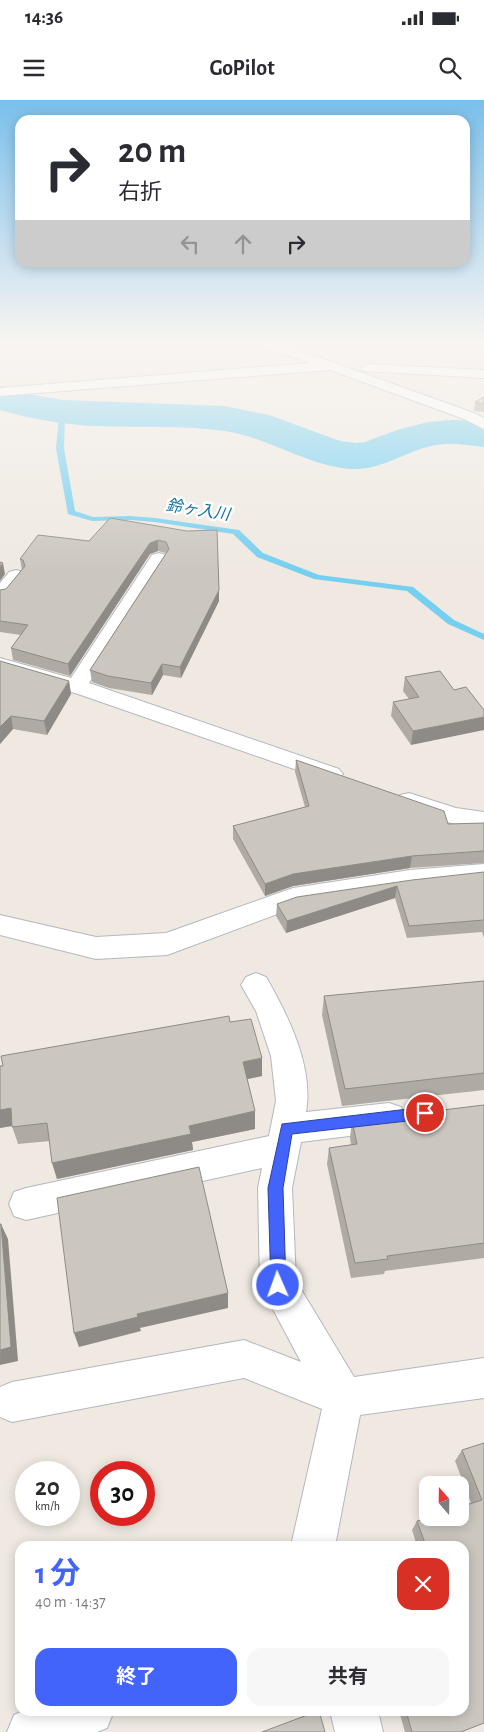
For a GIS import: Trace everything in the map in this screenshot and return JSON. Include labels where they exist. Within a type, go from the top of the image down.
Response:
[{"type":"street","points":[[76,686],[159,559]]},
{"type":"street","points":[[0,595],[16,576]]},
{"type":"street","points":[[0,664],[76,686],[350,780]]},
{"type":"street","points":[[388,793],[454,816],[484,820]]},
{"type":"street","points":[[0,924],[96,948],[167,944],[293,898],[410,880],[484,873]]},
{"type":"street","points":[[256,985],[270,1010],[287,1056],[292,1101],[276,1188],[278,1285],[344,1398],[314,1541]]},
{"type":"street","points":[[26,1204],[285,1138],[415,1114]]},
{"type":"street","points":[[12,1402],[244,1359],[344,1398],[484,1378]]},
{"type":"street","points":[[31,1732],[76,1716]]},
{"type":"street","points":[[355,1716],[358,1732]]},
{"type":"building","points":[[110,518],[187,531],[217,530],[219,590],[180,667],[162,664],[151,683],[108,676],[90,670],[169,549],[166,542],[158,540],[150,543],[68,664],[11,648],[28,625],[0,621],[0,590],[6,589],[25,566],[23,560],[20,559],[38,535],[89,541]]},
{"type":"building","points":[[0,661],[69,681],[44,721],[11,716],[0,727]]},
{"type":"building","points":[[440,671],[454,690],[466,687],[484,710],[484,717],[413,731],[393,702],[419,697],[405,677]]},
{"type":"building","points":[[296,760],[444,811],[448,824],[484,823],[484,851],[412,856],[293,874],[265,884],[233,826],[309,806]]},
{"type":"building","points":[[484,872],[484,920],[409,926],[397,886],[287,921],[277,904],[297,897],[412,880]]},
{"type":"building","points":[[484,981],[484,1073],[345,1089],[324,996]]},
{"type":"building","points":[[229,1016],[230,1022],[251,1019],[262,1058],[243,1062],[255,1111],[189,1126],[191,1134],[52,1163],[47,1123],[12,1127],[11,1108],[0,1110],[0,1066],[3,1066],[1,1056]]},
{"type":"building","points":[[484,1105],[484,1243],[387,1256],[388,1259],[355,1263],[329,1148],[357,1144],[352,1121]]},
{"type":"building","points":[[199,1167],[228,1293],[137,1314],[138,1317],[74,1333],[57,1198]]},
{"type":"building","points":[[0,1224],[11,1347],[0,1350]]},
{"type":"building","points":[[484,1443],[484,1723],[461,1732],[412,1732],[407,1716],[469,1716],[469,1541],[424,1541],[417,1521],[419,1520],[419,1526],[469,1526],[469,1504],[482,1500],[462,1450]]},
{"type":"building","points":[[305,1716],[320,1716],[325,1732],[262,1732]]},
{"type":"waterway","name":"鈴ヶ入川","points":[[62,419],[60,448],[71,512],[92,519],[130,518],[155,520],[236,532],[260,555],[317,577],[410,589],[451,622],[484,637]]},
{"type":"waterway","points":[[225,419],[255,424],[280,432],[317,448],[342,455],[356,456],[373,454],[428,434],[452,432],[484,434]]},
{"type":"route","points":[[278,1285],[276,1188],[286,1129],[425,1113]]}]
